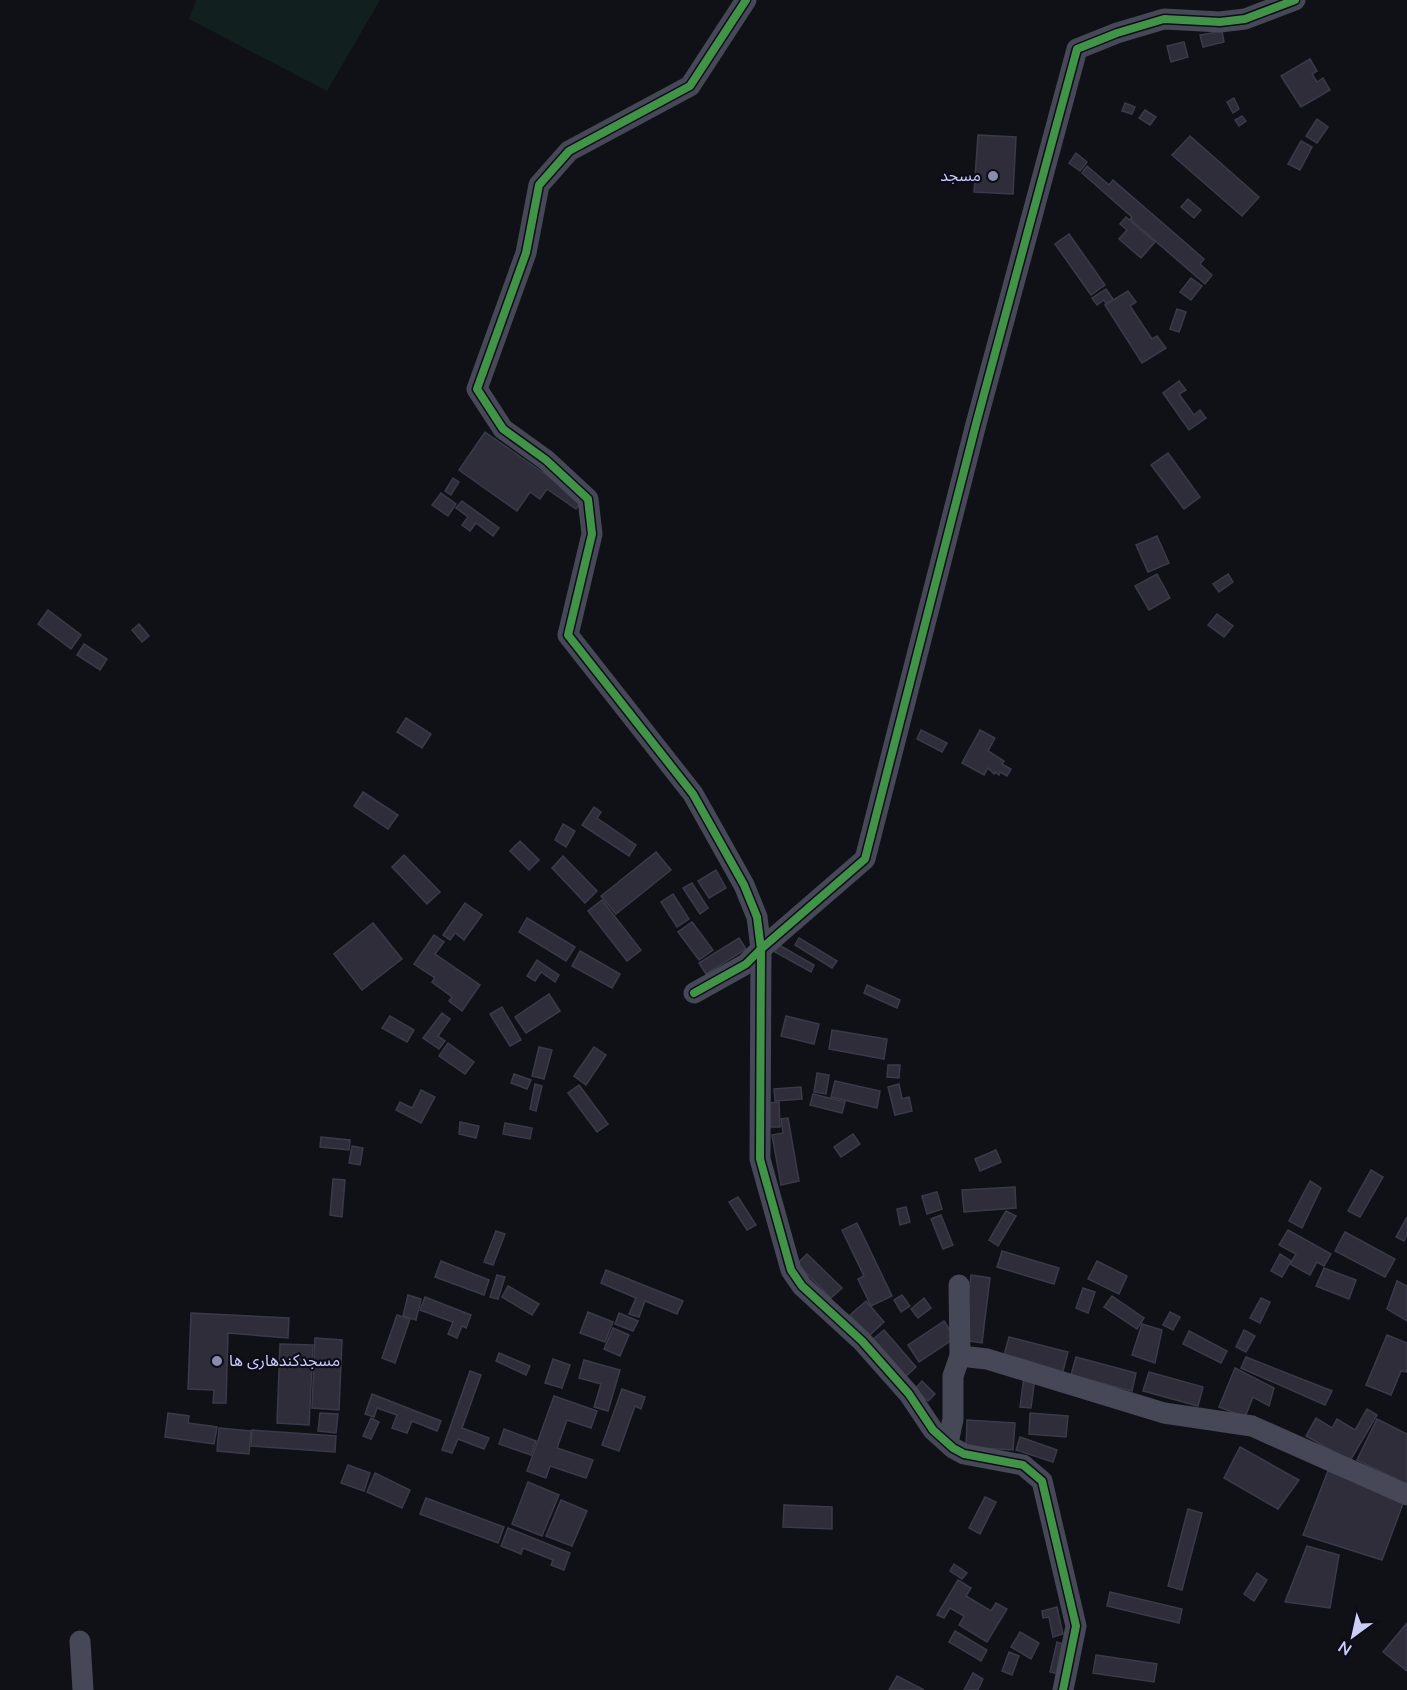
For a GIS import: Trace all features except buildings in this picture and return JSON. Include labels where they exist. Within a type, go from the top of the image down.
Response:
[{"type":"street","points":[[746,0],[690,86],[569,151],[539,185],[526,253],[477,389],[504,429],[546,460],[588,499],[592,534],[568,635],[693,794],[744,885],[757,916],[761,949],[760,1159],[790,1270],[802,1286],[862,1341],[909,1394],[933,1430],[948,1443],[964,1454],[1023,1465],[1042,1481],[1076,1626],[1063,1690]]},
{"type":"street","points":[[694,993],[746,964],[866,859],[976,424],[1077,49],[1117,33],[1164,19],[1220,22],[1245,19],[1295,0]]},
{"type":"street","points":[[948,1443],[953,1419],[953,1376],[960,1356],[959,1285]]},
{"type":"street","points":[[960,1356],[987,1359],[1164,1413],[1252,1426],[1407,1495]]},
{"type":"street","points":[[80,1641],[83,1690]]},
{"type":"shaded area","points":[[196,0],[380,0],[327,91],[189,19]]},
{"type":"cycle path","points":[[746,0],[690,86],[569,151],[539,185],[526,253],[477,389],[503,429],[546,460],[588,499],[592,534],[568,635],[693,794],[744,885],[757,917],[761,949],[760,1159],[791,1270],[802,1286],[862,1341],[909,1394],[933,1430],[953,1448],[964,1454],[1023,1465],[1042,1481],[1076,1626],[1063,1690]]},
{"type":"cycle path","points":[[694,993],[746,964],[865,859],[976,424],[1077,49],[1117,33],[1164,19],[1220,22],[1245,19],[1295,0]]},
{"type":"place","name":"مسجد","points":[[993,176]]},
{"type":"place","name":"مسجدکندهاری ها","points":[[217,1361]]}]
